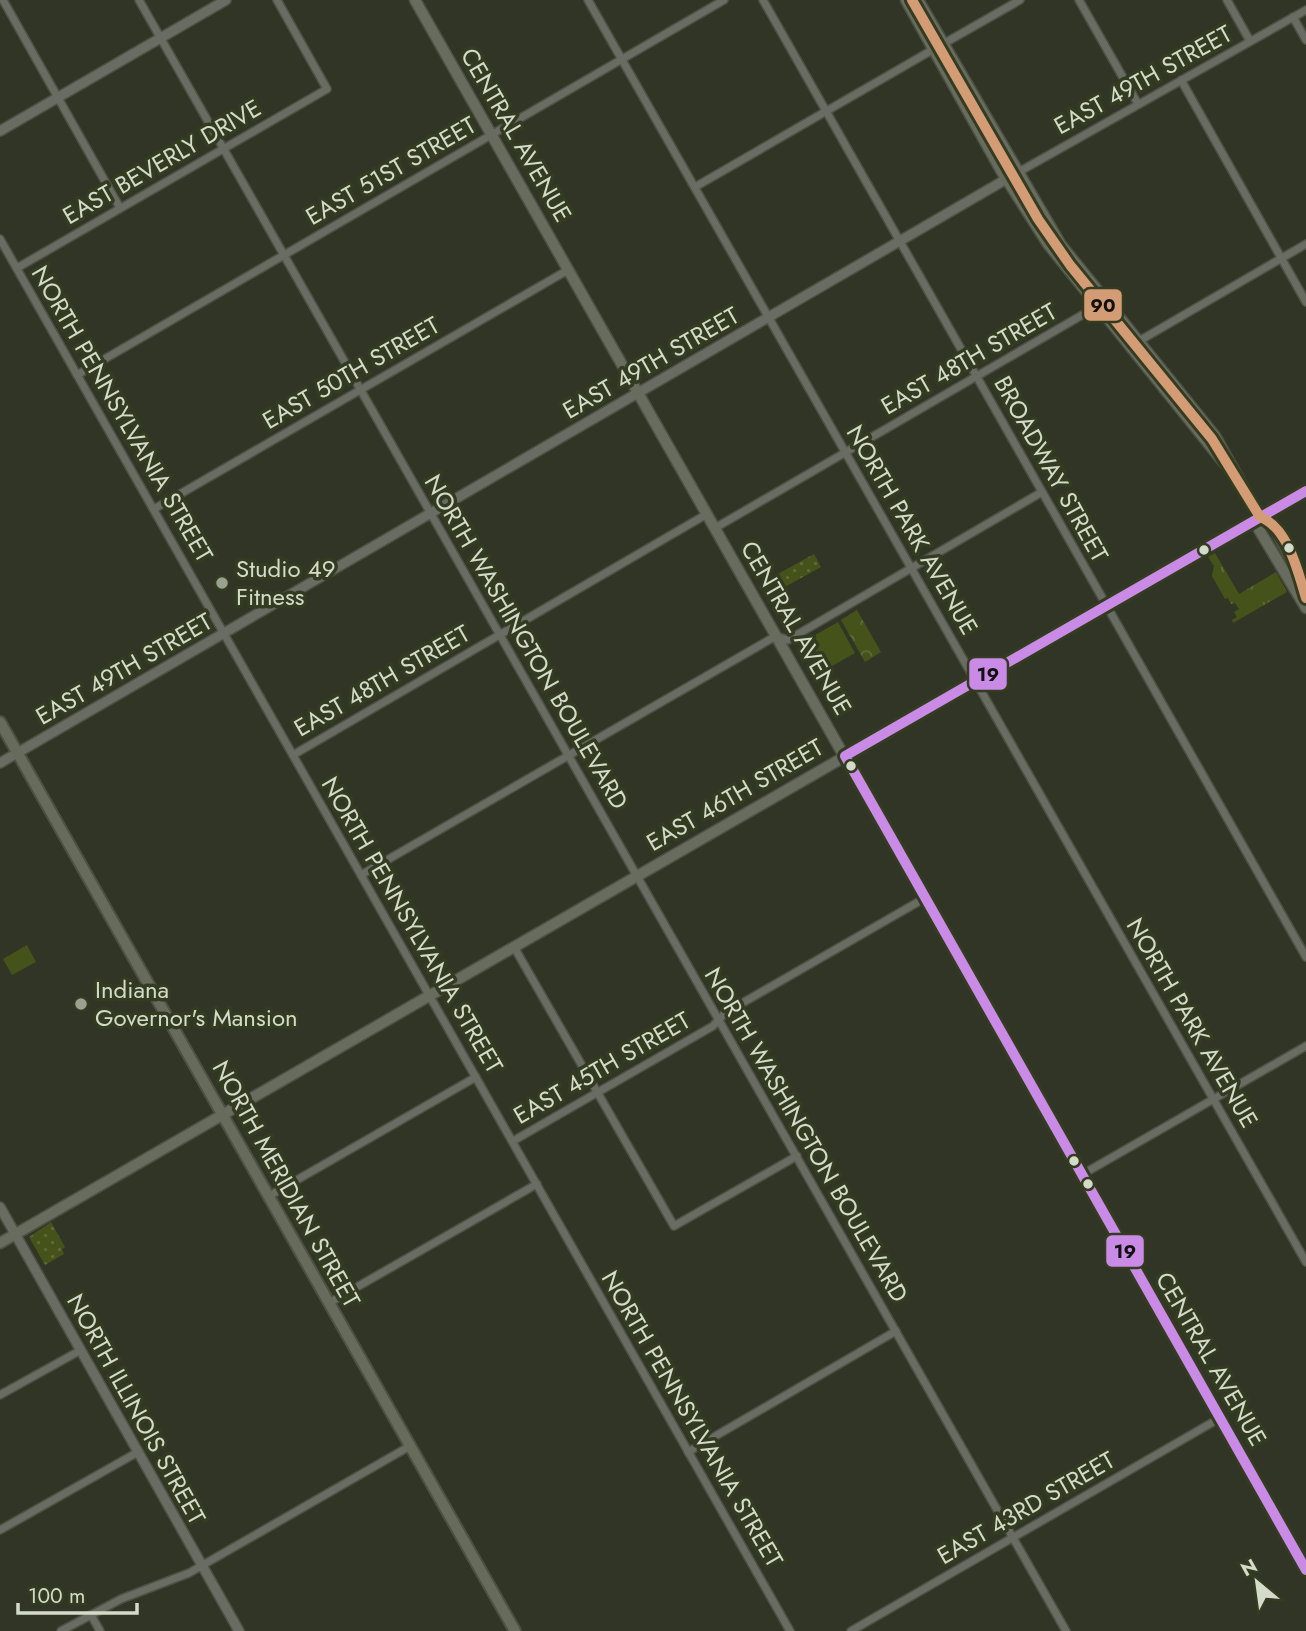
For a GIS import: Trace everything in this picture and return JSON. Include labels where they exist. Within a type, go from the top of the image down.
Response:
[{"type":"main road","name":"CENTRAL AVENUE","points":[[415,0],[1306,1570]]},
{"type":"main road","points":[[906,0],[939,47],[1061,245],[1214,436],[1260,517],[1271,521],[1306,586]]},
{"type":"main road","points":[[918,0],[1006,178],[1048,244],[1096,307],[1233,473]]},
{"type":"main road","name":"EAST 46TH STREET","points":[[0,1243],[1306,491]]},
{"type":"main road","points":[[1260,517],[1258,528],[1306,608]]},
{"type":"main road","name":"NORTH MERIDIAN STREET","points":[[0,722],[515,1631]]},
{"type":"street","points":[[3,0],[120,208]]},
{"type":"street","name":"NORTH WASHINGTON BOULEVARD","points":[[139,0],[1066,1631]]},
{"type":"street","points":[[0,131],[226,0]]},
{"type":"street","name":"EAST BEVERLY DRIVE","points":[[17,268],[327,89],[277,0]]},
{"type":"street","name":"NORTH PARK AVENUE","points":[[588,0],[1306,1262]]},
{"type":"street","name":"EAST 51ST STREET","points":[[78,375],[723,0]]},
{"type":"street","name":"BROADWAY STREET","points":[[763,0],[1306,957]]},
{"type":"street","points":[[695,187],[1020,0]]},
{"type":"street","points":[[1079,0],[1138,104]]},
{"type":"street","points":[[1227,0],[1250,41]]},
{"type":"street","name":"EAST 49TH STREET","points":[[0,763],[1006,178],[1306,10]]},
{"type":"street","points":[[1293,17],[1306,40]]},
{"type":"street","points":[[1181,80],[1306,302]]},
{"type":"street","name":"NORTH PENNSYLVANIA STREET","points":[[0,239],[790,1631]]},
{"type":"street","points":[[1139,341],[1306,244]]},
{"type":"street","name":"EAST 50TH STREET","points":[[154,509],[568,270]]},
{"type":"street","name":"EAST 48TH STREET","points":[[715,528],[1096,307]]},
{"type":"street","points":[[361,875],[776,636],[788,640],[1042,492]]},
{"type":"street","name":"EAST 48TH STREET","points":[[293,755],[707,514]]},
{"type":"street","name":"EAST 45TH STREET","points":[[513,1142],[718,1020],[725,1013],[925,898]]},
{"type":"street","points":[[514,947],[674,1226],[797,1156]]},
{"type":"street","points":[[1083,1174],[1306,1046]]},
{"type":"street","points":[[269,1196],[476,1077]]},
{"type":"street","points":[[329,1304],[537,1184]]},
{"type":"street","name":"NORTH ILLINOIS STREET","points":[[0,1207],[239,1631]]},
{"type":"street","points":[[688,1452],[896,1331]]},
{"type":"street","points":[[0,1395],[81,1350]]},
{"type":"street","name":"EAST 43RD STREET","points":[[851,1631],[1220,1418]]},
{"type":"street","points":[[61,1631],[202,1565],[410,1446]]},
{"type":"street","points":[[0,1530],[138,1452]]},
{"type":"street","points":[[91,1615],[100,1631]]},
{"type":"green space","points":[[1215,553],[1239,594],[1276,572],[1287,592],[1233,623],[1232,620],[1237,617],[1234,612],[1239,609],[1235,603],[1231,604],[1228,598],[1225,599],[1212,576],[1214,566],[1208,557]]},
{"type":"green space","points":[[814,554],[821,567],[783,588],[776,575]]},
{"type":"green space","points":[[857,610],[881,652],[865,662],[841,620]]},
{"type":"green space","points":[[838,622],[855,653],[820,673],[803,642]]},
{"type":"green space","points":[[27,945],[36,962],[12,975],[3,959]]},
{"type":"green space","points":[[51,1222],[65,1247],[62,1249],[64,1254],[45,1265],[29,1237]]},
{"type":"transit line","name":"90","points":[[912,0],[1038,219],[1070,265],[1212,439],[1260,517],[1278,530],[1295,564],[1306,598]]},
{"type":"transit line","name":"19","points":[[1306,491],[845,756],[1306,1570]]},
{"type":"place","name":"Studio 49 Fitness","points":[[222,583]]},
{"type":"place","name":"Indiana Governor's Mansion","points":[[81,1004]]}]
